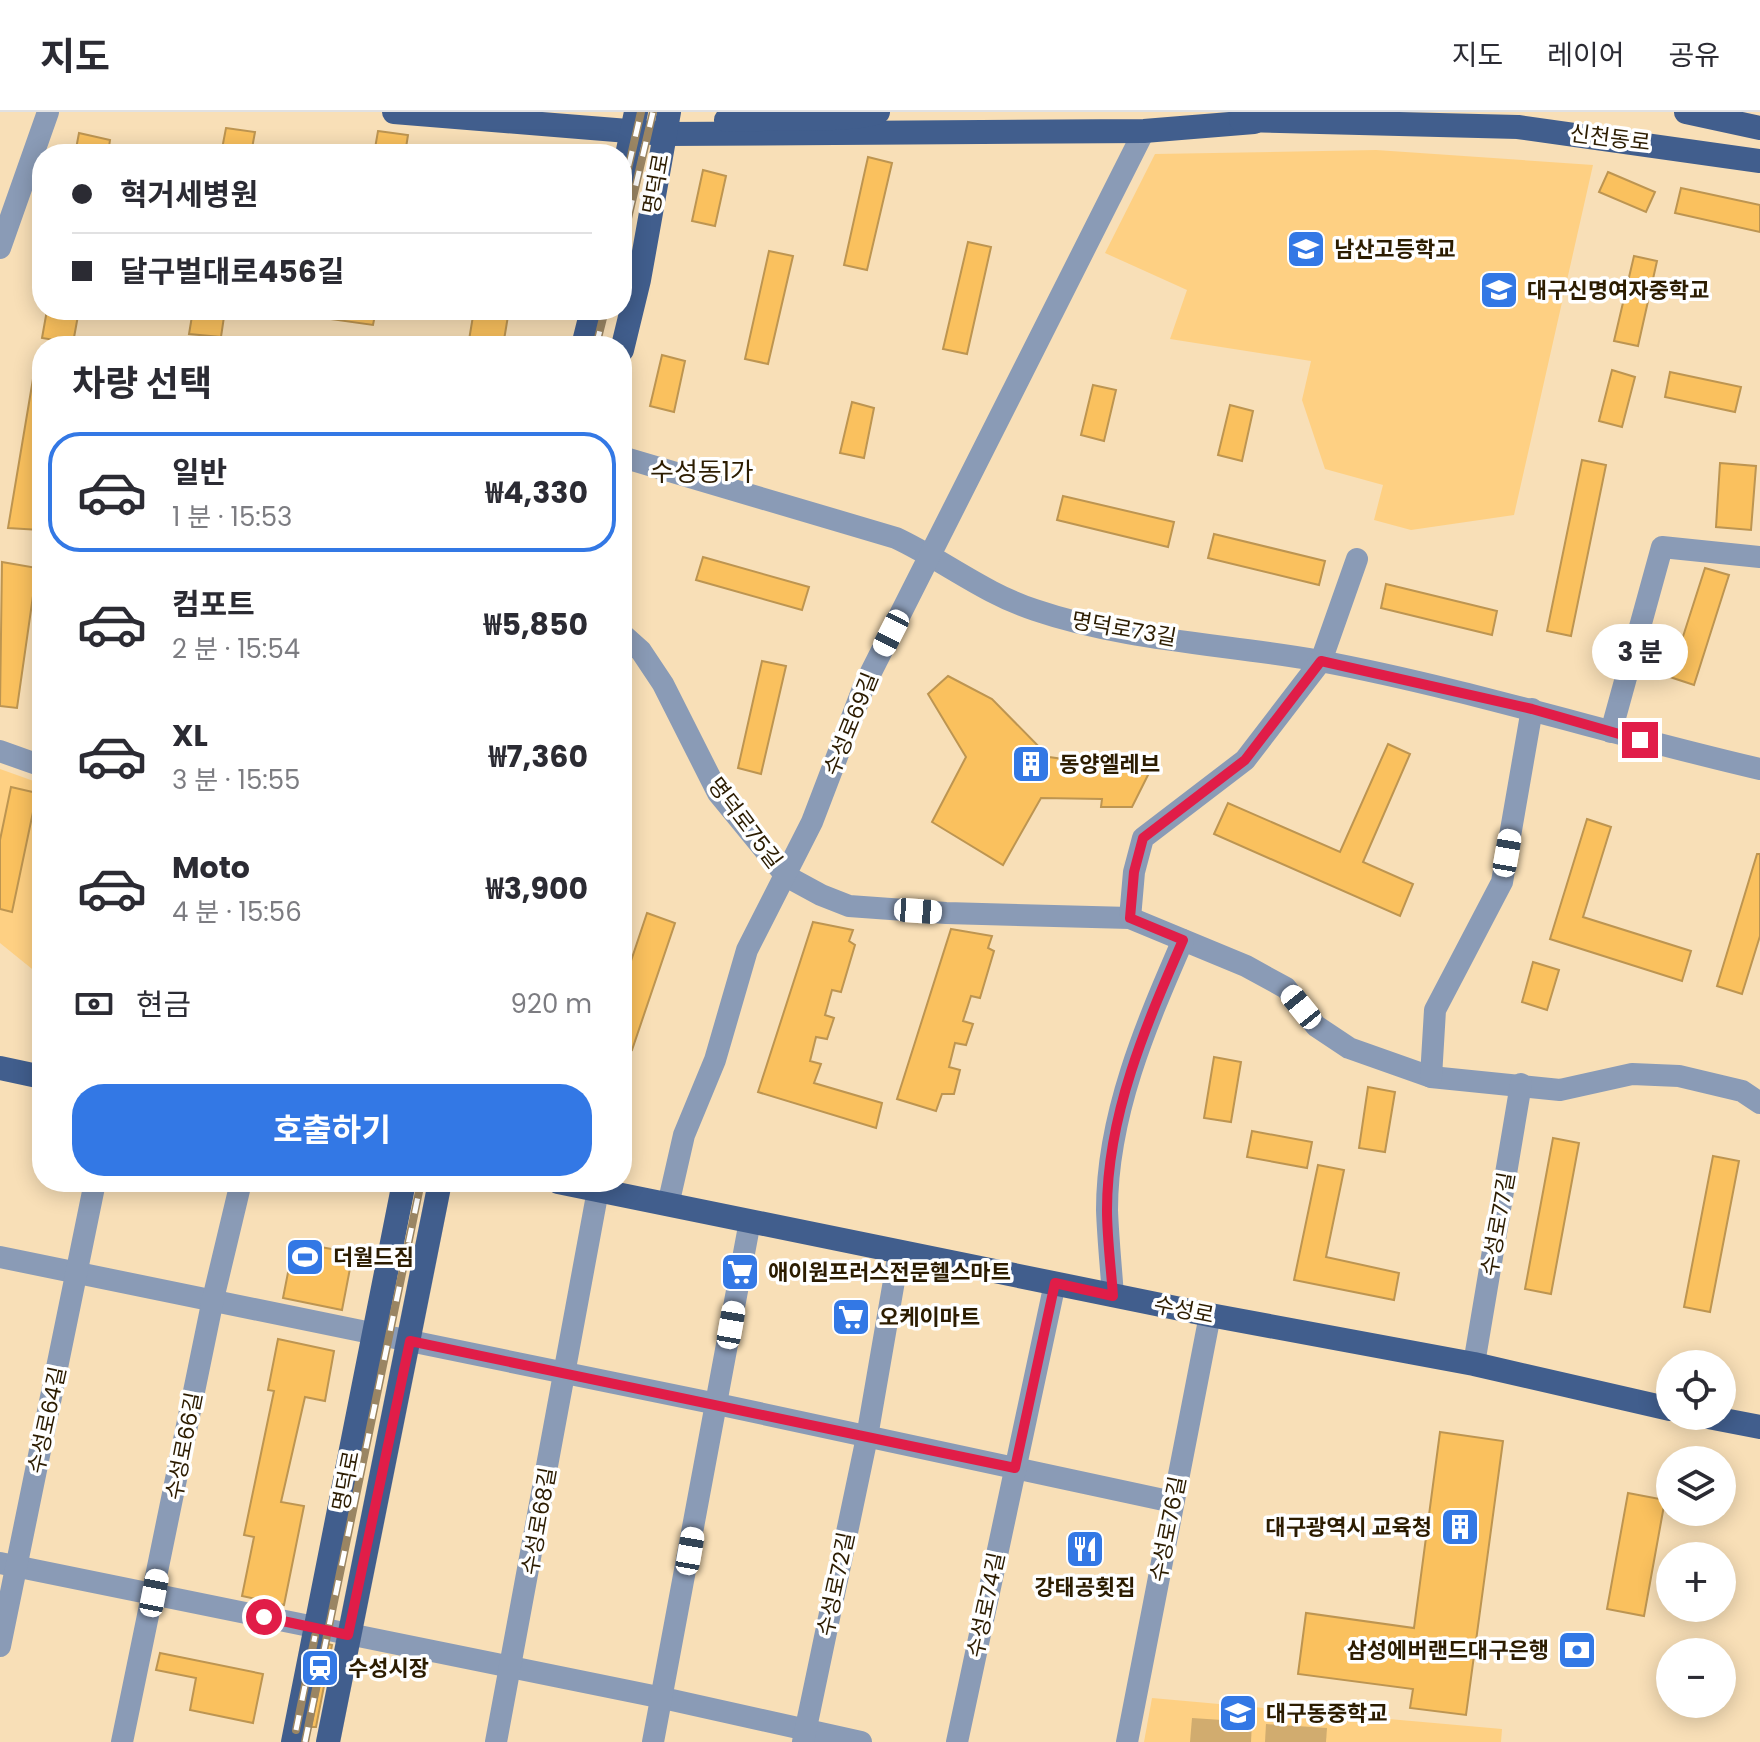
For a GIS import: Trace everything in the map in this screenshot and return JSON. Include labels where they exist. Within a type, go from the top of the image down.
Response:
[{"type":"main road","points":[[394,112],[634,119]]},
{"type":"main road","points":[[584,112],[667,122],[1144,131],[1254,122]]},
{"type":"main road","points":[[667,122],[860,117],[878,112]]},
{"type":"main road","name":"신천동로","points":[[1172,112],[1254,122],[1518,127],[1621,139],[1760,161]]},
{"type":"main road","points":[[1527,112],[1621,139]]},
{"type":"main road","points":[[1686,112],[1760,128]]},
{"type":"main road","name":"명덕로","points":[[629,144],[634,119]]},
{"type":"main road","name":"명덕로","points":[[632,309],[667,122]]},
{"type":"main road","points":[[0,1068],[32,1075]]},
{"type":"main road","name":"명덕로","points":[[293,1742],[318,1629],[402,1192]]},
{"type":"main road","name":"명덕로","points":[[328,1742],[438,1192]]},
{"type":"main road","name":"수성로","points":[[607,1192],[1113,1296],[1474,1364],[1656,1406]]},
{"type":"main road","points":[[1736,1422],[1760,1427]]},
{"type":"street","points":[[37,144],[48,112]]},
{"type":"street","name":"수성로69길","points":[[668,1205],[684,1135],[715,1060],[747,950],[812,822],[864,686],[1144,131]]},
{"type":"street","points":[[0,248],[32,157]]},
{"type":"street","name":"명덕로73길","points":[[632,460],[896,538],[931,554],[988,590],[1032,610],[1079,623],[1321,661],[1532,709],[1760,769]]},
{"type":"street","points":[[1611,732],[1662,547],[1760,557]]},
{"type":"street","points":[[1357,559],[1321,661],[1245,760],[1143,838],[1134,872],[1130,918],[1246,966],[1286,988],[1316,1026],[1349,1048],[1431,1077],[1560,1090],[1632,1074],[1679,1076],[1742,1091],[1760,1103]]},
{"type":"street","name":"명덕로75길","points":[[632,643],[663,684],[718,793],[786,876],[849,906],[946,913],[1130,918]]},
{"type":"street","points":[[1431,1077],[1435,1010],[1502,882],[1532,709]]},
{"type":"street","points":[[0,751],[32,762]]},
{"type":"street","points":[[1113,1296],[1107,1208],[1119,1111],[1149,1020],[1183,940]]},
{"type":"street","name":"수성로77길","points":[[1474,1364],[1521,1084]]},
{"type":"street","name":"수성로64길","points":[[0,1646],[8,1564],[77,1274],[93,1192]]},
{"type":"street","name":"수성로66길","points":[[122,1742],[213,1299],[239,1192]]},
{"type":"street","name":"수성로68길","points":[[496,1742],[513,1667],[598,1192]]},
{"type":"street","points":[[653,1742],[750,1221]]},
{"type":"street","name":"수성로72길","points":[[804,1736],[867,1437],[899,1252]]},
{"type":"street","points":[[0,1257],[717,1404],[1173,1502]]},
{"type":"street","name":"수성로74길","points":[[957,1742],[1055,1283]]},
{"type":"street","name":"수성로76길","points":[[1127,1742],[1210,1315]]},
{"type":"street","points":[[8,1564],[663,1698],[804,1736],[861,1742]]},
{"type":"shaded area","points":[[1376,150],[1593,165],[1514,515],[1411,530],[1374,520],[1383,485],[1325,469],[1302,400],[1311,361],[1170,339],[1187,290],[1105,253],[1155,154]]},
{"type":"shaded area","points":[[0,769],[32,780],[32,969],[0,943]]},
{"type":"shaded area","name":"대구동중학교","points":[[1152,1698],[1502,1729],[1501,1742],[1144,1742]]},
{"type":"shaded area","points":[[1192,1718],[1252,1722],[1251,1742],[1190,1742]]},
{"type":"shaded area","points":[[1266,1724],[1327,1728],[1326,1742],[1265,1742]]},
{"type":"building","points":[[226,128],[255,132],[253,144],[223,144]]},
{"type":"building","points":[[378,131],[408,135],[407,144],[376,144]]},
{"type":"building","points":[[79,133],[110,140],[109,144],[77,144]]},
{"type":"building","points":[[868,157],[892,163],[867,270],[844,265]]},
{"type":"building","points":[[703,170],[726,176],[715,226],[692,221]]},
{"type":"building","points":[[1608,172],[1655,192],[1646,212],[1599,192]]},
{"type":"building","points":[[1681,188],[1760,205],[1760,232],[1675,213]]},
{"type":"building","points":[[968,242],[991,247],[967,354],[943,349]]},
{"type":"building","points":[[769,251],[793,256],[768,364],[745,359]]},
{"type":"building","points":[[1634,256],[1657,261],[1638,346],[1614,341]]},
{"type":"building","points":[[45,320],[77,320],[74,336],[42,336]]},
{"type":"building","points":[[191,320],[224,320],[221,336],[189,334]]},
{"type":"building","points":[[337,320],[374,320],[373,325]]},
{"type":"building","points":[[472,320],[507,320],[505,336],[470,336]]},
{"type":"building","points":[[662,355],[685,361],[674,412],[650,406]]},
{"type":"building","points":[[1612,370],[1635,377],[1622,427],[1599,421]]},
{"type":"building","points":[[1670,372],[1741,387],[1735,412],[1665,397]]},
{"type":"building","points":[[32,385],[32,530],[8,528]]},
{"type":"building","points":[[1093,385],[1116,390],[1104,441],[1081,435]]},
{"type":"building","points":[[852,402],[874,408],[864,458],[840,453]]},
{"type":"building","points":[[1230,405],[1253,411],[1242,461],[1218,455]]},
{"type":"building","points":[[1582,460],[1606,465],[1571,636],[1547,631]]},
{"type":"building","points":[[1720,463],[1756,466],[1751,530],[1716,527]]},
{"type":"building","points":[[1063,496],[1174,522],[1168,547],[1057,520]]},
{"type":"building","points":[[1214,534],[1325,561],[1319,585],[1208,558]]},
{"type":"building","points":[[703,557],[809,587],[802,610],[696,580]]},
{"type":"building","points":[[2,562],[32,567],[32,603],[17,708],[0,706]]},
{"type":"building","points":[[1705,568],[1729,575],[1694,685],[1670,677]]},
{"type":"building","points":[[1386,584],[1497,611],[1492,635],[1381,608]]},
{"type":"building","points":[[762,661],[786,666],[761,774],[738,768]]},
{"type":"building","name":"동양엘레브","points":[[948,676],[992,699],[1049,757],[1150,771],[1132,807],[1101,807],[1102,799],[1041,798],[1003,865],[932,822],[966,757],[928,694]]},
{"type":"building","points":[[1388,744],[1410,754],[1363,862],[1413,884],[1400,916],[1214,834],[1228,803],[1340,852]]},
{"type":"building","points":[[11,787],[32,792],[32,817],[12,912],[0,909],[0,840]]},
{"type":"building","points":[[1587,819],[1611,827],[1583,917],[1691,951],[1682,981],[1550,939]]},
{"type":"building","points":[[1757,854],[1760,854],[1760,936],[1742,994],[1717,986]]},
{"type":"building","points":[[647,913],[675,923],[632,1050],[632,958]]},
{"type":"building","points":[[813,922],[853,930],[849,941],[855,945],[841,992],[832,990],[825,1015],[834,1018],[827,1039],[816,1037],[810,1061],[821,1064],[814,1083],[882,1103],[876,1128],[758,1092]]},
{"type":"building","points":[[951,929],[992,936],[988,948],[994,951],[980,998],[971,996],[963,1021],[973,1024],[966,1045],[955,1043],[949,1067],[960,1070],[954,1094],[942,1094],[936,1111],[897,1099]]},
{"type":"building","points":[[1533,962],[1559,970],[1547,1010],[1522,1002]]},
{"type":"building","points":[[1214,1057],[1241,1062],[1231,1122],[1204,1118]]},
{"type":"building","points":[[1368,1087],[1395,1092],[1385,1152],[1359,1148]]},
{"type":"building","points":[[1252,1131],[1312,1142],[1307,1168],[1247,1157]]},
{"type":"building","points":[[1553,1138],[1579,1143],[1551,1294],[1525,1289]]},
{"type":"building","points":[[1713,1156],[1739,1161],[1710,1312],[1684,1307]]},
{"type":"building","points":[[1318,1165],[1344,1170],[1326,1257],[1399,1273],[1394,1300],[1294,1280]]},
{"type":"building","points":[[294,1242],[353,1253],[342,1310],[283,1298]]},
{"type":"building","points":[[278,1339],[334,1351],[325,1401],[305,1397],[281,1502],[304,1506],[284,1605],[242,1596],[254,1537],[244,1535],[274,1391],[268,1390]]},
{"type":"building","name":"대구광역시 교육청","points":[[1440,1432],[1503,1441],[1466,1715],[1410,1708],[1413,1689],[1298,1674],[1306,1613],[1414,1628]]},
{"type":"building","points":[[1628,1493],[1656,1498],[1656,1526],[1660,1526],[1644,1616],[1607,1609]]},
{"type":"building","points":[[328,1644],[332,1645],[316,1727],[311,1727]]},
{"type":"building","points":[[160,1653],[263,1674],[253,1723],[190,1710],[196,1678],[156,1670]]},
{"type":"railway","points":[[632,151],[641,112]]},
{"type":"railway","points":[[632,201],[653,112]]},
{"type":"railway","points":[[598,336],[602,320]]},
{"type":"railway","points":[[305,1742],[419,1192]]},
{"type":"railway","points":[[296,1730],[315,1636]]},
{"type":"place","name":"남산고등학교","points":[[1306,249]]},
{"type":"place","name":"대구신명여자중학교","points":[[1499,290]]},
{"type":"place","name":"동양엘레브","points":[[1031,764]]},
{"type":"place","name":"더월드짐","points":[[305,1257]]},
{"type":"place","name":"애이원프러스전문헬스마트","points":[[740,1272]]},
{"type":"place","name":"오케이마트","points":[[851,1317]]},
{"type":"place","name":"대구광역시 교육청","points":[[1460,1527]]},
{"type":"place","name":"강태공횟집","points":[[1085,1549]]},
{"type":"place","name":"삼성에버랜드대구은행","points":[[1577,1650]]},
{"type":"place","name":"수성시장","points":[[320,1668]]},
{"type":"place","name":"대구동중학교","points":[[1238,1713]]},
{"type":"district","name":"수성동1가","points":[[702,472]]},
{"type":"route","points":[[264,1617],[348,1635],[410,1341],[1015,1468],[1055,1283],[1113,1296],[1107,1208],[1119,1111],[1149,1020],[1183,940],[1130,918],[1134,872],[1143,838],[1245,760],[1321,661],[1532,709],[1640,740]]}]
